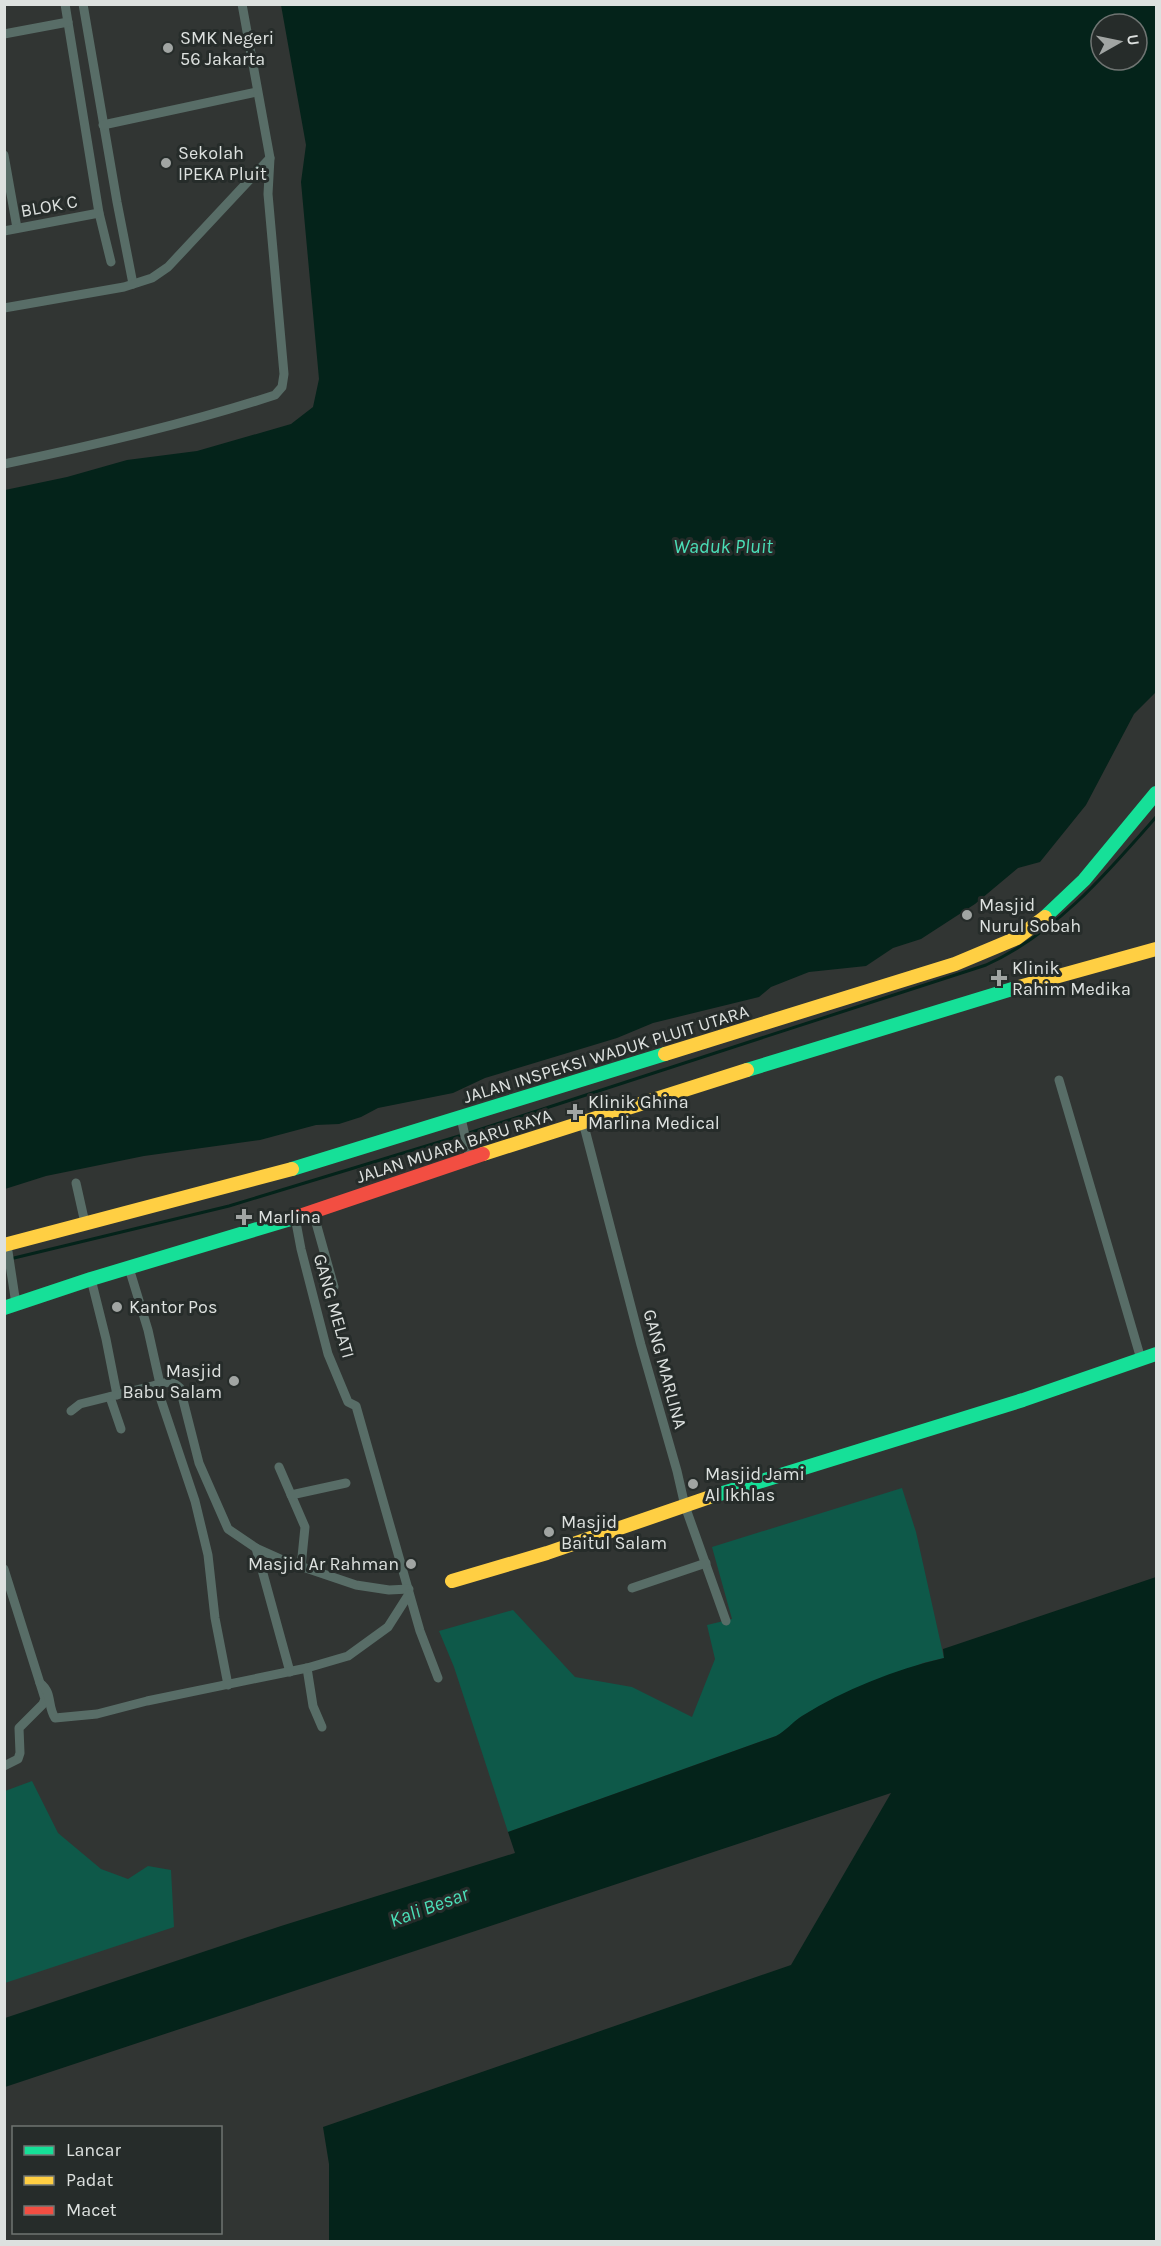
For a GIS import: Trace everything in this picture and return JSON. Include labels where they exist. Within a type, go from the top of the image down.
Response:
[{"type":"street","points":[[65,4],[99,213],[111,262]]},
{"type":"street","points":[[83,4],[129,286]]},
{"type":"street","points":[[4,464],[82,448],[205,417],[276,395],[279,392],[284,382],[284,374],[268,194],[270,158],[242,4]]},
{"type":"street","points":[[4,34],[68,22]]},
{"type":"street","points":[[103,125],[257,92]]},
{"type":"street","points":[[4,155],[17,228]]},
{"type":"street","points":[[4,308],[129,286],[152,278],[168,267],[270,158]]},
{"type":"street","name":"BLOK C","points":[[4,231],[99,213]]},
{"type":"street","name":"JALAN INSPEKSI WADUK PLUIT UTARA","points":[[6,1245],[362,1149],[944,968],[995,948],[1033,927],[1060,904],[1097,865],[1156,793]]},
{"type":"street","name":"JALAN MUARA BARU RAYA","points":[[10,1306],[313,1212],[470,1158],[739,1072],[1022,986],[1156,949]]},
{"type":"street","points":[[1059,1080],[1141,1359]]},
{"type":"street","points":[[461,1118],[470,1158]]},
{"type":"street","name":"GANG MARLINA","points":[[584,1122],[685,1506],[726,1621]]},
{"type":"street","points":[[76,1184],[85,1222]]},
{"type":"street","points":[[313,1212],[334,1287]]},
{"type":"street","name":"GANG MELATI","points":[[295,1217],[328,1354],[348,1402],[356,1406],[420,1631],[438,1678]]},
{"type":"street","points":[[6,1245],[10,1306]]},
{"type":"street","points":[[129,1268],[148,1330],[158,1385],[195,1501],[206,1545],[215,1618],[228,1685]]},
{"type":"street","points":[[91,1279],[106,1339],[113,1396],[121,1429]]},
{"type":"street","points":[[452,1581],[547,1553],[709,1497],[1023,1400],[1156,1354]]},
{"type":"street","points":[[40,1683],[50,1693],[52,1714],[55,1718],[97,1714],[147,1701],[307,1668],[352,1654],[387,1627],[409,1591],[356,1586],[301,1568],[256,1548],[228,1529],[199,1462],[180,1388],[171,1381],[80,1404],[71,1411]]},
{"type":"street","points":[[279,1467],[305,1532],[301,1568]]},
{"type":"street","points":[[291,1495],[346,1483]]},
{"type":"street","points":[[256,1548],[290,1672]]},
{"type":"street","points":[[632,1588],[706,1563]]},
{"type":"street","points":[[4,1569],[45,1699],[43,1704],[19,1728],[18,1759],[4,1766]]},
{"type":"street","points":[[307,1668],[313,1706],[321,1727]]},
{"type":"green space","points":[[902,1488],[916,1532],[944,1658],[923,1663],[829,1701],[799,1718],[788,1729],[776,1736],[508,1832],[454,1667],[439,1631],[513,1610],[575,1677],[632,1687],[692,1717],[715,1659],[707,1625],[732,1619],[712,1547]]},
{"type":"green space","points":[[32,1781],[58,1833],[101,1869],[128,1879],[148,1866],[171,1870],[174,1927],[5,1983],[5,1791]]},
{"type":"water","name":"Waduk Pluit","points":[[281,5],[1156,5],[1156,692],[1134,714],[1086,805],[1040,862],[1018,868],[975,904],[921,939],[893,948],[866,966],[809,972],[771,987],[759,997],[653,1023],[617,1038],[485,1078],[453,1093],[378,1108],[361,1117],[339,1124],[316,1125],[260,1140],[144,1156],[46,1176],[5,1189],[5,490],[67,477],[127,460],[197,451],[291,424],[313,407],[319,379],[301,182],[306,145]]},
{"type":"water","name":"Kali Besar","points":[[1156,1577],[1156,2241],[329,2241],[329,2164],[323,2127],[791,1965],[891,1793],[5,2087],[5,2018],[281,1926],[515,1853],[508,1832],[776,1736],[818,1706],[853,1689],[907,1668],[944,1658],[943,1649]]},
{"type":"waterway","points":[[469,1133],[986,965],[1035,937],[1079,900],[1156,817]]},
{"type":"waterway","points":[[14,1258],[229,1206],[459,1136]]},
{"type":"traffic: fast","points":[[1045,917],[1084,880],[1156,793]]},
{"type":"traffic: fast","points":[[747,1070],[1019,987]]},
{"type":"traffic: fast","points":[[292,1169],[665,1054]]},
{"type":"traffic: fast","points":[[4,1308],[91,1279],[297,1217]]},
{"type":"traffic: fast","points":[[710,1497],[1023,1400],[1156,1354]]},
{"type":"traffic: slow","points":[[665,1054],[955,964],[1017,938],[1045,917]]},
{"type":"traffic: slow","points":[[1019,987],[1156,949]]},
{"type":"traffic: slow","points":[[483,1154],[747,1070]]},
{"type":"traffic: slow","points":[[4,1245],[292,1169]]},
{"type":"traffic: slow","points":[[452,1581],[547,1553],[710,1497]]},
{"type":"traffic: jam","points":[[297,1217],[483,1154]]},
{"type":"place","name":"SMK Negeri 56 Jakarta","points":[[168,48]]},
{"type":"place","name":"Sekolah IPEKA Pluit","points":[[166,163]]},
{"type":"place","name":"Masjid Nurul Sobah","points":[[967,915]]},
{"type":"place","name":"Klinik Rahim Medika","points":[[999,978]]},
{"type":"place","name":"Klinik Ghina Marlina Medical","points":[[575,1112]]},
{"type":"place","name":"Marlina","points":[[244,1217]]},
{"type":"place","name":"Kantor Pos","points":[[117,1307]]},
{"type":"place","name":"Masjid Babu Salam","points":[[234,1381]]},
{"type":"place","name":"Masjid Jami Al Ikhlas","points":[[693,1484]]},
{"type":"place","name":"Masjid Baitul Salam","points":[[549,1532]]},
{"type":"place","name":"Masjid Ar Rahman","points":[[411,1564]]}]
